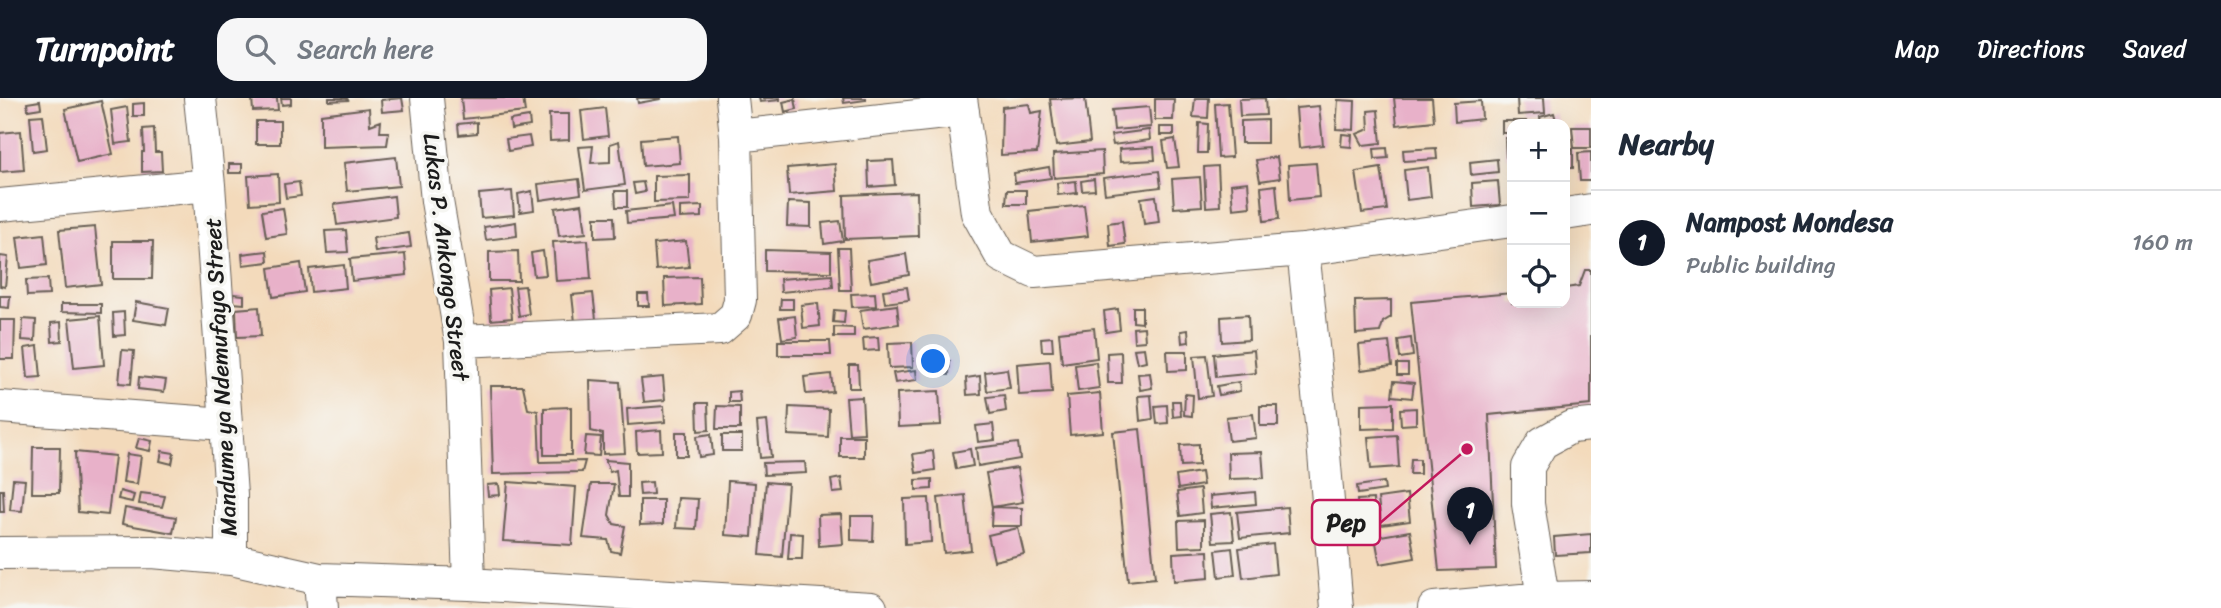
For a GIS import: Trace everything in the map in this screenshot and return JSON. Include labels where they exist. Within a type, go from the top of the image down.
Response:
[{"type":"street","name":"Mandume ya Ndemufayo Street","points":[[201,98],[231,495],[231,559],[321,594],[469,584],[871,608]]},
{"type":"street","name":"Lukas P. Ankongo Street","points":[[427,98],[437,201],[461,341],[469,584]]},
{"type":"street","points":[[461,341],[720,329],[736,316],[740,300],[736,136],[732,98]]},
{"type":"street","points":[[736,136],[962,104],[977,213],[1001,256],[1034,272],[1303,250],[1507,222]]},
{"type":"street","points":[[0,205],[209,185]]},
{"type":"street","points":[[1570,213],[1591,210]]},
{"type":"street","points":[[1303,250],[1337,608]]},
{"type":"street","points":[[0,407],[225,424]]},
{"type":"street","points":[[1543,598],[1528,504],[1528,467],[1542,443],[1571,427],[1591,425]]},
{"type":"street","points":[[0,553],[152,552],[231,559]]},
{"type":"street","points":[[1448,607],[1543,598],[1591,597]]},
{"type":"building","points":[[252,98],[277,98],[278,110],[253,111]]},
{"type":"building","points":[[281,98],[291,98],[291,104],[282,105]]},
{"type":"building","points":[[329,98],[347,98],[348,100],[329,101]]},
{"type":"building","points":[[402,98],[404,110],[382,112],[381,100]]},
{"type":"building","points":[[461,98],[523,98],[525,112],[463,119]]},
{"type":"building","points":[[637,98],[661,98],[661,99],[638,103]]},
{"type":"building","points":[[759,98],[780,98],[780,100],[760,102]]},
{"type":"building","points":[[843,98],[866,98],[866,100],[844,103]]},
{"type":"building","points":[[1085,98],[1090,142],[1056,146],[1050,99]]},
{"type":"building","points":[[1195,98],[1209,98],[1208,118],[1193,117]]},
{"type":"building","points":[[1265,98],[1266,115],[1240,116],[1239,99]]},
{"type":"building","points":[[1394,98],[1432,98],[1434,121],[1397,125]]},
{"type":"building","points":[[1517,98],[1544,98],[1545,113],[1518,115]]},
{"type":"building","points":[[795,99],[797,109],[785,112],[783,102]]},
{"type":"building","points":[[1155,99],[1174,99],[1173,120],[1155,120]]},
{"type":"building","points":[[1338,100],[1355,101],[1354,130],[1336,129]]},
{"type":"building","points":[[40,101],[41,108],[28,110],[27,103]]},
{"type":"building","points":[[101,101],[113,154],[77,162],[65,109]]},
{"type":"building","points":[[1481,101],[1482,119],[1455,122],[1454,103]]},
{"type":"building","points":[[144,103],[144,116],[133,116],[133,104]]},
{"type":"building","points":[[1228,103],[1232,157],[1218,158],[1215,104]]},
{"type":"building","points":[[1029,104],[1031,113],[1042,111],[1037,153],[1001,155],[1002,107]]},
{"type":"building","points":[[1319,106],[1323,145],[1299,148],[1296,108]]},
{"type":"building","points":[[127,107],[131,142],[115,144],[111,110]]},
{"type":"building","points":[[1149,107],[1151,127],[1114,130],[1112,110]]},
{"type":"building","points":[[369,108],[370,125],[381,121],[380,132],[389,132],[387,145],[321,147],[321,114]]},
{"type":"building","points":[[605,108],[608,136],[584,139],[581,111]]},
{"type":"building","points":[[1378,110],[1381,143],[1363,145],[1357,134],[1369,129],[1368,111]]},
{"type":"building","points":[[1554,113],[1556,119],[1540,119]]},
{"type":"building","points":[[549,114],[569,114],[569,140],[550,141]]},
{"type":"building","points":[[43,115],[47,149],[33,151],[30,116]]},
{"type":"building","points":[[529,117],[530,126],[511,129],[510,120]]},
{"type":"building","points":[[1267,120],[1267,143],[1241,143],[1241,121]]},
{"type":"building","points":[[256,121],[280,121],[280,144],[256,144]]},
{"type":"building","points":[[1502,121],[1507,121],[1507,133],[1502,133]]},
{"type":"building","points":[[477,122],[477,133],[459,135],[458,124]]},
{"type":"building","points":[[1199,123],[1208,124],[1207,153],[1198,153]]},
{"type":"building","points":[[1160,127],[1174,127],[1174,135],[1160,135]]},
{"type":"building","points":[[1572,127],[1591,127],[1591,148],[1574,148]]},
{"type":"building","points":[[154,128],[155,152],[161,152],[162,171],[142,172],[143,129]]},
{"type":"building","points":[[1149,130],[1150,140],[1113,145],[1111,135]]},
{"type":"building","points":[[21,131],[24,170],[0,172],[0,133]]},
{"type":"building","points":[[1342,134],[1352,135],[1351,147],[1341,146]]},
{"type":"building","points":[[529,136],[531,147],[508,151],[506,139]]},
{"type":"building","points":[[678,136],[680,163],[643,166],[641,139]]},
{"type":"building","points":[[1175,139],[1179,167],[1167,168],[1163,141]]},
{"type":"building","points":[[619,141],[625,185],[585,190],[579,147],[593,146],[591,163],[610,162],[610,144]]},
{"type":"building","points":[[1154,147],[1155,160],[1120,162],[1119,149]]},
{"type":"building","points":[[1387,148],[1388,158],[1375,159],[1374,149]]},
{"type":"building","points":[[1436,148],[1437,159],[1404,161],[1403,150]]},
{"type":"building","points":[[1570,149],[1573,149],[1573,168],[1570,168]]},
{"type":"building","points":[[1102,151],[1103,174],[1054,178],[1053,154]]},
{"type":"building","points":[[1591,152],[1591,181],[1580,181],[1578,153]]},
{"type":"building","points":[[396,157],[399,186],[347,191],[344,163]]},
{"type":"building","points":[[1277,157],[1280,178],[1260,181],[1256,160]]},
{"type":"building","points":[[1497,159],[1498,172],[1471,175],[1470,162]]},
{"type":"building","points":[[893,160],[895,185],[869,187],[868,161]]},
{"type":"building","points":[[1316,163],[1319,197],[1290,200],[1288,165]]},
{"type":"building","points":[[229,164],[242,164],[242,173],[229,173]]},
{"type":"building","points":[[835,164],[837,191],[789,195],[787,168]]},
{"type":"building","points":[[1218,166],[1220,206],[1206,207],[1204,167]]},
{"type":"building","points":[[1049,167],[1051,178],[1015,183],[1014,173]]},
{"type":"building","points":[[1428,167],[1431,197],[1407,200],[1404,170]]},
{"type":"building","points":[[1381,168],[1387,210],[1362,213],[1356,172]]},
{"type":"building","points":[[1159,171],[1161,187],[1105,194],[1103,178]]},
{"type":"building","points":[[278,174],[279,202],[250,204],[248,176]]},
{"type":"building","points":[[690,175],[690,201],[654,202],[654,176]]},
{"type":"building","points":[[1200,177],[1202,206],[1174,208],[1172,179]]},
{"type":"building","points":[[579,179],[581,194],[540,200],[538,184]]},
{"type":"building","points":[[1094,179],[1095,190],[1082,191],[1081,181]]},
{"type":"building","points":[[1076,181],[1077,193],[1058,195],[1057,183]]},
{"type":"building","points":[[1498,181],[1500,205],[1473,207],[1472,183]]},
{"type":"building","points":[[299,182],[301,196],[286,198],[284,184]]},
{"type":"building","points":[[643,182],[645,192],[635,194],[633,183]]},
{"type":"building","points":[[1248,182],[1250,207],[1233,209],[1231,184]]},
{"type":"building","points":[[1276,185],[1279,219],[1264,221],[1261,187]]},
{"type":"building","points":[[1007,190],[1026,190],[1026,204],[1006,204]]},
{"type":"building","points":[[512,191],[514,215],[481,218],[479,194]]},
{"type":"building","points":[[532,191],[534,210],[520,212],[518,194]]},
{"type":"building","points":[[615,191],[627,191],[627,207],[616,207]]},
{"type":"building","points":[[917,192],[918,236],[845,239],[844,195]]},
{"type":"building","points":[[394,196],[396,217],[337,225],[334,204]]},
{"type":"building","points":[[1156,196],[1159,222],[1144,224],[1141,198]]},
{"type":"building","points":[[788,202],[811,203],[811,227],[787,226]]},
{"type":"building","points":[[582,204],[586,233],[559,236],[555,208]]},
{"type":"building","points":[[1084,205],[1088,236],[1032,242],[1029,211]]},
{"type":"building","points":[[672,206],[674,219],[627,223],[626,211]]},
{"type":"building","points":[[702,206],[702,217],[680,218],[680,207]]},
{"type":"building","points":[[283,208],[287,234],[266,237],[262,211]]},
{"type":"building","points":[[595,217],[614,217],[615,237],[595,238]]},
{"type":"building","points":[[840,221],[843,241],[824,244],[822,223]]},
{"type":"building","points":[[1122,221],[1125,244],[1110,246],[1108,223]]},
{"type":"building","points":[[516,222],[517,236],[486,240],[484,227]]},
{"type":"building","points":[[95,227],[101,284],[65,288],[59,230]]},
{"type":"building","points":[[346,230],[348,252],[327,253],[325,231]]},
{"type":"building","points":[[409,233],[411,247],[375,252],[373,238]]},
{"type":"building","points":[[44,234],[47,265],[21,268],[17,237]]},
{"type":"building","points":[[588,240],[591,279],[556,281],[553,242]]},
{"type":"building","points":[[113,241],[153,241],[152,279],[113,279]]},
{"type":"building","points":[[686,241],[689,267],[656,270],[654,244]]},
{"type":"building","points":[[838,248],[849,248],[851,290],[840,290]]},
{"type":"building","points":[[765,250],[831,252],[831,272],[765,271]]},
{"type":"building","points":[[267,251],[268,262],[243,265],[242,254]]},
{"type":"building","points":[[518,251],[519,281],[489,281],[489,252]]},
{"type":"building","points":[[543,251],[546,275],[534,276],[531,253]]},
{"type":"building","points":[[405,254],[407,275],[352,281],[350,259]]},
{"type":"building","points":[[906,254],[909,275],[871,282],[867,260]]},
{"type":"building","points":[[0,256],[8,257],[5,287],[0,286]]},
{"type":"building","points":[[301,263],[305,292],[273,297],[269,268]]},
{"type":"building","points":[[344,265],[346,288],[311,292],[309,269]]},
{"type":"building","points":[[1585,270],[1591,270],[1591,405],[1489,415],[1496,569],[1439,571],[1411,302],[1507,293],[1507,308],[1570,308],[1570,287],[1579,286]]},
{"type":"building","points":[[832,275],[833,287],[781,292],[780,279]]},
{"type":"building","points":[[700,277],[701,304],[665,306],[664,278]]},
{"type":"building","points":[[48,279],[49,295],[27,296],[26,280]]},
{"type":"building","points":[[525,286],[529,314],[519,316],[515,287]]},
{"type":"building","points":[[907,287],[909,300],[885,303],[883,290]]},
{"type":"building","points":[[509,288],[512,318],[491,320],[489,290]]},
{"type":"building","points":[[593,293],[597,328],[576,331],[572,295]]},
{"type":"building","points":[[875,293],[876,306],[852,307],[851,294]]},
{"type":"building","points":[[233,294],[244,295],[244,304],[233,303]]},
{"type":"building","points":[[638,294],[648,294],[649,306],[638,306]]},
{"type":"building","points":[[0,296],[10,296],[9,308],[0,307]]},
{"type":"building","points":[[781,299],[793,299],[793,309],[780,309]]},
{"type":"building","points":[[1391,300],[1391,317],[1383,322],[1380,332],[1356,334],[1355,301]]},
{"type":"building","points":[[136,302],[169,308],[166,325],[133,320]]},
{"type":"building","points":[[818,303],[820,326],[803,328],[801,305]]},
{"type":"building","points":[[61,304],[101,304],[101,313],[61,312]]},
{"type":"building","points":[[897,305],[899,324],[863,329],[860,310]]},
{"type":"building","points":[[259,307],[261,336],[237,337],[236,309]]},
{"type":"building","points":[[1133,307],[1142,307],[1142,323],[1133,322]]},
{"type":"building","points":[[1118,309],[1120,330],[1106,332],[1104,311]]},
{"type":"building","points":[[834,310],[845,311],[844,323],[833,322]]},
{"type":"building","points":[[124,312],[125,335],[114,336],[113,313]]},
{"type":"building","points":[[1248,315],[1249,340],[1222,342],[1221,317]]},
{"type":"building","points":[[100,316],[104,365],[74,368],[69,319]]},
{"type":"building","points":[[795,316],[797,337],[782,339],[779,318]]},
{"type":"building","points":[[23,319],[36,320],[35,341],[22,340]]},
{"type":"building","points":[[0,320],[15,320],[14,359],[0,359]]},
{"type":"building","points":[[61,322],[62,341],[52,342],[51,323]]},
{"type":"building","points":[[834,327],[854,328],[854,337],[834,337]]},
{"type":"building","points":[[1144,327],[1145,341],[1134,342],[1133,328]]},
{"type":"building","points":[[1094,328],[1097,358],[1062,363],[1059,332]]},
{"type":"building","points":[[1188,330],[1189,342],[1182,343],[1181,331]]},
{"type":"building","points":[[878,337],[879,350],[864,351],[863,338]]},
{"type":"building","points":[[1052,337],[1053,351],[1042,351],[1041,338]]},
{"type":"building","points":[[1411,338],[1413,356],[1400,358],[1398,340]]},
{"type":"building","points":[[778,341],[830,341],[831,355],[778,355]]},
{"type":"building","points":[[912,342],[913,367],[889,368],[888,343]]},
{"type":"building","points":[[1389,342],[1392,366],[1361,370],[1359,345]]},
{"type":"building","points":[[38,346],[41,377],[28,378],[25,348]]},
{"type":"building","points":[[1144,348],[1146,361],[1137,363],[1134,349]]},
{"type":"building","points":[[122,350],[134,351],[131,384],[119,383]]},
{"type":"building","points":[[1254,350],[1256,373],[1216,377],[1214,354]]},
{"type":"building","points":[[1167,351],[1187,351],[1187,370],[1168,371]]},
{"type":"building","points":[[1121,352],[1122,383],[1108,383],[1107,353]]},
{"type":"building","points":[[1207,355],[1212,396],[1198,398],[1194,356]]},
{"type":"building","points":[[937,361],[950,361],[949,375],[937,374]]},
{"type":"building","points":[[1050,361],[1052,393],[1019,395],[1017,364]]},
{"type":"building","points":[[1096,362],[1099,388],[1078,391],[1075,365]]},
{"type":"building","points":[[1397,364],[1408,364],[1408,375],[1397,375]]},
{"type":"building","points":[[849,365],[858,365],[859,388],[849,388]]},
{"type":"building","points":[[1007,369],[1010,388],[987,391],[985,372]]},
{"type":"building","points":[[916,370],[917,380],[895,383],[893,373]]},
{"type":"building","points":[[1150,373],[1152,388],[1140,390],[1138,374]]},
{"type":"building","points":[[831,374],[833,392],[806,394],[804,377]]},
{"type":"building","points":[[980,376],[981,394],[967,395],[966,378]]},
{"type":"building","points":[[139,377],[166,380],[164,392],[138,389]]},
{"type":"building","points":[[663,377],[665,400],[644,402],[641,379]]},
{"type":"building","points":[[590,380],[620,382],[625,453],[603,454],[603,434],[591,431]]},
{"type":"building","points":[[1394,381],[1414,383],[1412,398],[1392,396]]},
{"type":"building","points":[[1239,382],[1240,391],[1219,395],[1217,386]]},
{"type":"building","points":[[490,386],[523,386],[528,409],[538,411],[540,462],[585,461],[582,472],[493,474]]},
{"type":"building","points":[[739,391],[740,402],[729,402],[729,392]]},
{"type":"building","points":[[939,391],[941,425],[898,427],[897,393]]},
{"type":"building","points":[[1100,393],[1103,432],[1070,435],[1067,396]]},
{"type":"building","points":[[1185,394],[1193,395],[1192,416],[1184,415]]},
{"type":"building","points":[[1004,395],[1006,411],[990,414],[987,397]]},
{"type":"building","points":[[1151,395],[1153,419],[1140,421],[1138,396]]},
{"type":"building","points":[[862,397],[864,433],[849,434],[846,398]]},
{"type":"building","points":[[1172,401],[1180,401],[1181,416],[1173,417]]},
{"type":"building","points":[[697,403],[708,403],[709,430],[698,431]]},
{"type":"building","points":[[1393,403],[1393,428],[1361,429],[1361,404]]},
{"type":"building","points":[[1167,405],[1168,423],[1157,424],[1155,406]]},
{"type":"building","points":[[664,406],[665,422],[628,425],[627,409]]},
{"type":"building","points":[[717,406],[740,407],[740,429],[716,429]]},
{"type":"building","points":[[1260,406],[1278,406],[1278,426],[1260,426]]},
{"type":"building","points":[[571,407],[571,455],[544,455],[544,408]]},
{"type":"building","points":[[789,407],[829,409],[828,437],[788,435]]},
{"type":"building","points":[[1416,408],[1416,424],[1401,425],[1400,409]]},
{"type":"building","points":[[1253,414],[1256,438],[1229,441],[1226,417]]},
{"type":"building","points":[[767,421],[771,457],[760,458],[757,422]]},
{"type":"building","points":[[993,424],[995,440],[978,442],[976,426]]},
{"type":"building","points":[[1140,429],[1155,578],[1128,581],[1113,432]]},
{"type":"building","points":[[661,430],[662,452],[637,453],[636,432]]},
{"type":"building","points":[[676,432],[687,432],[687,456],[676,456]]},
{"type":"building","points":[[711,434],[713,455],[699,457],[697,436]]},
{"type":"building","points":[[722,435],[742,435],[742,451],[722,451]]},
{"type":"building","points":[[1397,435],[1399,467],[1371,469],[1368,437]]},
{"type":"building","points":[[586,436],[601,437],[599,456],[584,455]]},
{"type":"building","points":[[840,436],[864,436],[864,457],[840,457]]},
{"type":"building","points":[[139,438],[152,441],[150,451],[136,448]]},
{"type":"building","points":[[1018,443],[1020,459],[978,466],[976,448]]},
{"type":"building","points":[[1199,444],[1199,465],[1181,466],[1180,445]]},
{"type":"building","points":[[33,447],[60,447],[59,493],[32,493]]},
{"type":"building","points":[[970,449],[973,466],[956,469],[953,452]]},
{"type":"building","points":[[162,451],[174,453],[172,464],[160,461]]},
{"type":"building","points":[[933,451],[935,470],[916,473],[913,454]]},
{"type":"building","points":[[75,452],[115,456],[108,515],[78,512]]},
{"type":"building","points":[[1262,452],[1264,478],[1229,479],[1228,453]]},
{"type":"building","points":[[127,454],[141,456],[137,484],[123,482]]},
{"type":"building","points":[[1411,459],[1420,459],[1420,474],[1410,474]]},
{"type":"building","points":[[605,460],[628,462],[628,497],[619,497],[616,470],[610,472]]},
{"type":"building","points":[[805,462],[806,473],[764,475],[763,463]]},
{"type":"building","points":[[1017,468],[1023,502],[992,507],[986,473]]},
{"type":"building","points":[[1201,472],[1203,485],[1178,489],[1176,476]]},
{"type":"building","points":[[841,478],[843,492],[833,493],[831,480]]},
{"type":"building","points":[[13,479],[25,480],[22,511],[10,510]]},
{"type":"building","points":[[932,479],[932,489],[916,490],[916,480]]},
{"type":"building","points":[[728,481],[755,483],[752,537],[725,535]]},
{"type":"building","points":[[508,482],[576,487],[572,545],[503,541]]},
{"type":"building","points":[[652,482],[653,494],[640,495],[639,483]]},
{"type":"building","points":[[766,482],[788,484],[782,557],[760,555]]},
{"type":"building","points":[[1384,482],[1385,490],[1358,494],[1357,486]]},
{"type":"building","points":[[499,484],[500,495],[488,496],[487,485]]},
{"type":"building","points":[[591,484],[614,484],[609,515],[614,524],[625,526],[620,553],[611,551],[608,540],[583,538]]},
{"type":"building","points":[[1200,489],[1202,513],[1180,516],[1177,492]]},
{"type":"building","points":[[0,490],[3,490],[4,512],[0,512]]},
{"type":"building","points":[[120,491],[134,495],[132,502],[118,499]]},
{"type":"building","points":[[1255,492],[1256,504],[1211,508],[1210,496]]},
{"type":"building","points":[[141,493],[165,496],[162,507],[139,504]]},
{"type":"building","points":[[1407,494],[1410,521],[1381,525],[1378,498]]},
{"type":"building","points":[[965,495],[971,550],[944,553],[938,498]]},
{"type":"building","points":[[678,498],[698,499],[696,529],[676,528]]},
{"type":"building","points":[[929,498],[931,542],[905,544],[904,499]]},
{"type":"building","points":[[1373,499],[1375,526],[1359,527],[1357,500]]},
{"type":"building","points":[[640,500],[663,500],[663,524],[640,525]]},
{"type":"building","points":[[992,507],[1022,508],[1022,526],[991,526]]},
{"type":"building","points":[[1287,507],[1289,533],[1240,538],[1237,512]]},
{"type":"building","points":[[125,508],[176,517],[173,533],[122,524]]},
{"type":"building","points":[[1231,512],[1234,541],[1213,542],[1210,514]]},
{"type":"building","points":[[841,514],[843,544],[819,546],[818,515]]},
{"type":"building","points":[[851,516],[874,516],[873,541],[851,540]]},
{"type":"building","points":[[1204,520],[1204,546],[1179,547],[1178,521]]},
{"type":"building","points":[[1018,528],[1024,554],[994,561],[988,535]]},
{"type":"building","points":[[1410,531],[1415,558],[1380,564],[1375,537]]},
{"type":"building","points":[[790,533],[803,534],[802,559],[788,559]]},
{"type":"building","points":[[1591,534],[1591,553],[1555,555],[1554,537]]},
{"type":"building","points":[[1273,544],[1276,574],[1243,578],[1239,548]]},
{"type":"building","points":[[1232,548],[1235,575],[1219,577],[1216,550]]},
{"type":"building","points":[[1208,551],[1209,578],[1174,581],[1173,553]]},
{"type":"place","name":"Pep","points":[[1467,449]]},
{"type":"place","name":"Nampost Mondesa","points":[[1470,545]]}]
